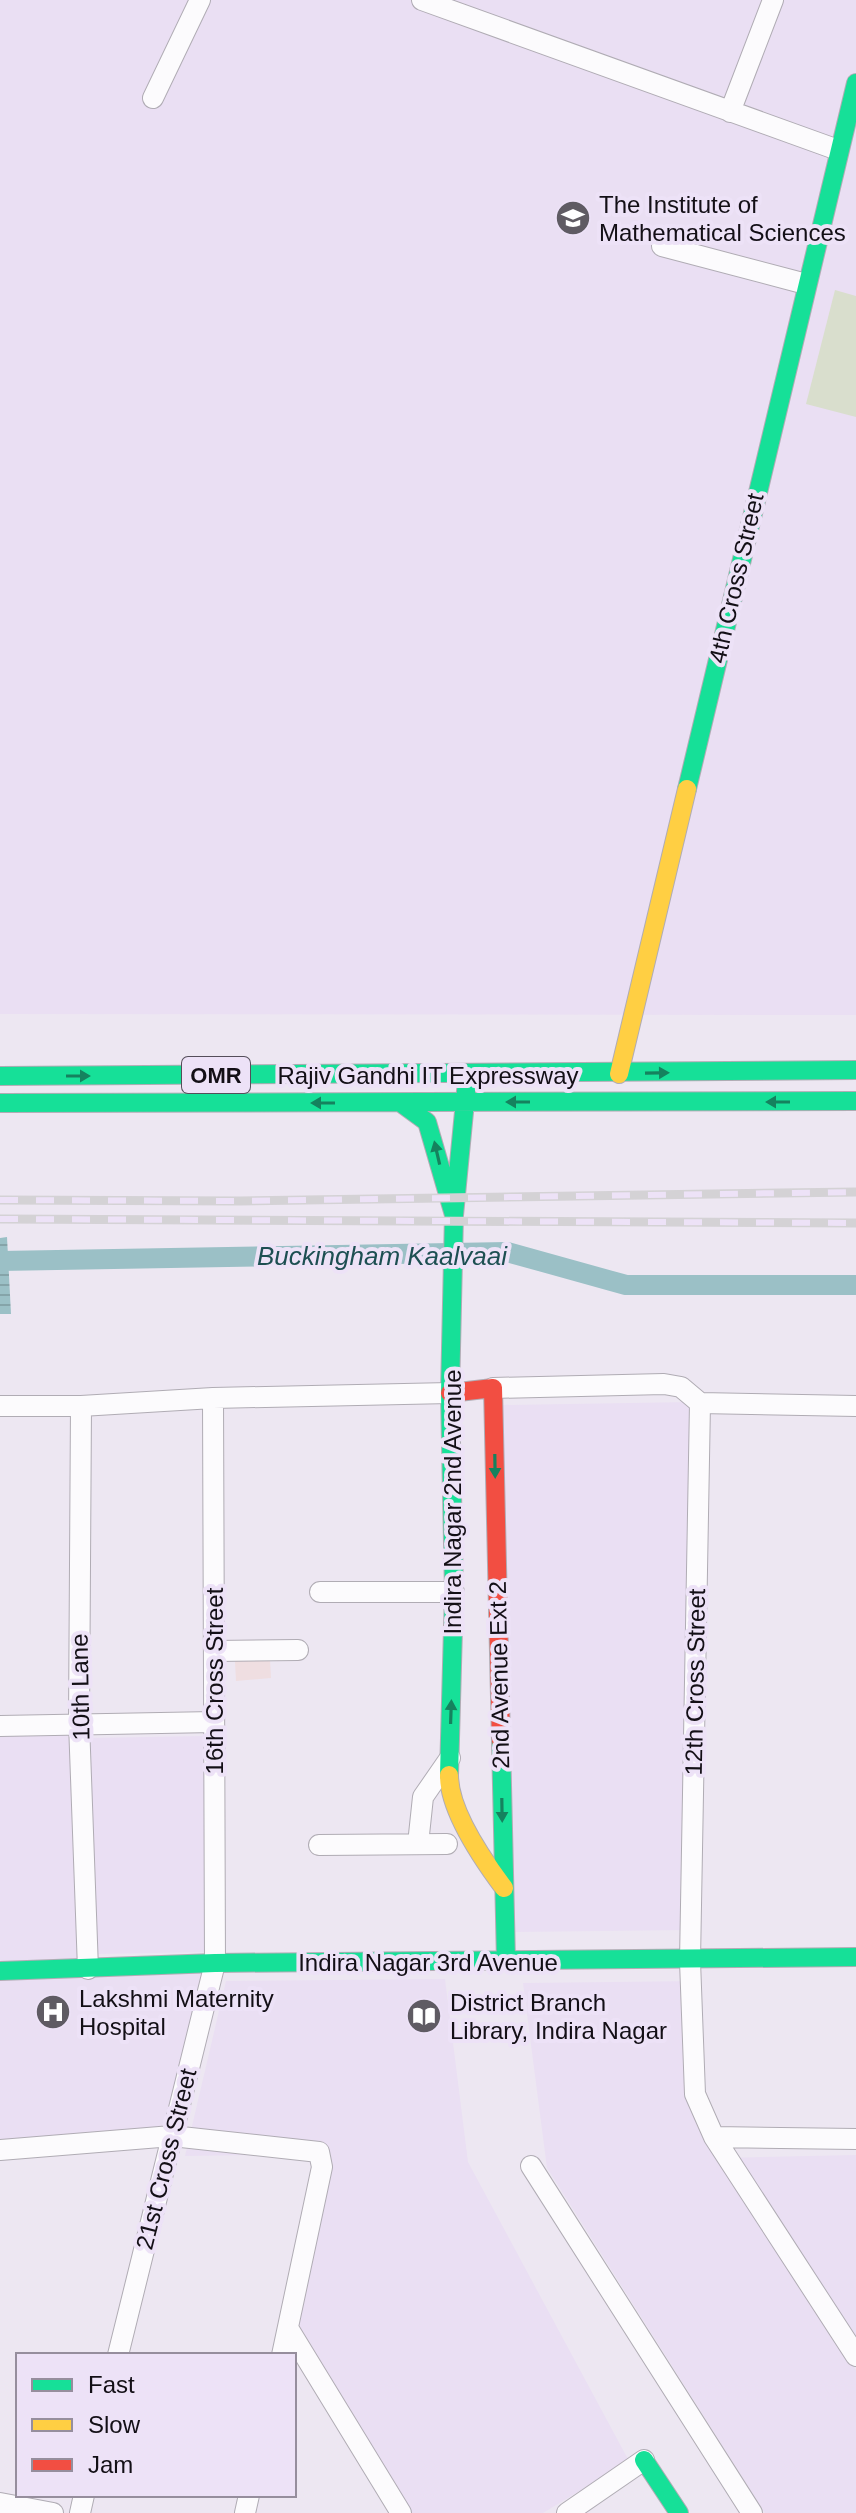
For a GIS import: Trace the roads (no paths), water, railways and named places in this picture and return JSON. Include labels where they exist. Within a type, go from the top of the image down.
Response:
[{"type":"street","points":[[153,98],[200,0]]},
{"type":"street","points":[[422,0],[838,150]]},
{"type":"street","points":[[730,112],[773,0]]},
{"type":"street","name":"4th Cross Street","points":[[619,1074],[856,83]]},
{"type":"street","points":[[662,246],[806,284]]},
{"type":"street","name":"Rajiv Gandhi IT Expressway","points":[[0,1076],[856,1070]]},
{"type":"street","points":[[454,1215],[467,1075]]},
{"type":"street","name":"Rajiv Gandhi IT Expressway","points":[[0,1103],[856,1101]]},
{"type":"street","points":[[401,1103],[427,1122],[436,1143],[454,1215]]},
{"type":"street","name":"Indira Nagar 2nd Avenue","points":[[454,1215],[454,1324],[450,1393],[454,1592],[449,1790],[483,1860],[504,1888]]},
{"type":"street","points":[[0,1406],[81,1406],[213,1398],[664,1384],[681,1387],[700,1403],[856,1406]]},
{"type":"street","name":"2nd Avenue Ext 2","points":[[493,1388],[506,1961]]},
{"type":"street","name":"16th Cross Street","points":[[213,1398],[215,1963]]},
{"type":"street","name":"12th Cross Street","points":[[700,1403],[690,1961],[695,2094],[714,2137],[856,2356]]},
{"type":"street","name":"10th Lane","points":[[81,1406],[79,1726],[88,1969]]},
{"type":"street","points":[[320,1592],[454,1592]]},
{"type":"street","points":[[214,1651],[298,1650]]},
{"type":"street","points":[[0,1726],[214,1722]]},
{"type":"street","points":[[418,1844],[423,1797],[450,1758]]},
{"type":"street","points":[[319,1845],[447,1844]]},
{"type":"street","name":"Indira Nagar 3rd Avenue","points":[[0,1971],[215,1963],[690,1961],[856,1957]]},
{"type":"street","name":"21st Cross Street","points":[[118,2353],[215,1963]]},
{"type":"street","points":[[0,2150],[172,2136],[319,2152],[322,2167],[282,2353]]},
{"type":"street","points":[[714,2137],[856,2139]]},
{"type":"street","points":[[531,2166],[752,2513]]},
{"type":"street","points":[[288,2328],[401,2513]]},
{"type":"street","points":[[567,2513],[644,2460],[679,2513]]},
{"type":"street","points":[[0,2503],[53,2513]]},
{"type":"water","points":[[7,1237],[11,1314],[0,1314],[0,1238]]},
{"type":"waterway","name":"Buckingham Kaalvaai","points":[[0,1261],[507,1252],[626,1285],[856,1285]]},
{"type":"railway","points":[[0,1200],[240,1201],[856,1192]]},
{"type":"railway","points":[[0,1219],[856,1223]]},
{"type":"place","name":"The Institute of Mathematical Sciences","points":[[573,218]]},
{"type":"place","name":"Lakshmi Maternity Hospital","points":[[53,2012]]},
{"type":"place","name":"District Branch Library, Indira Nagar","points":[[424,2016]]}]
